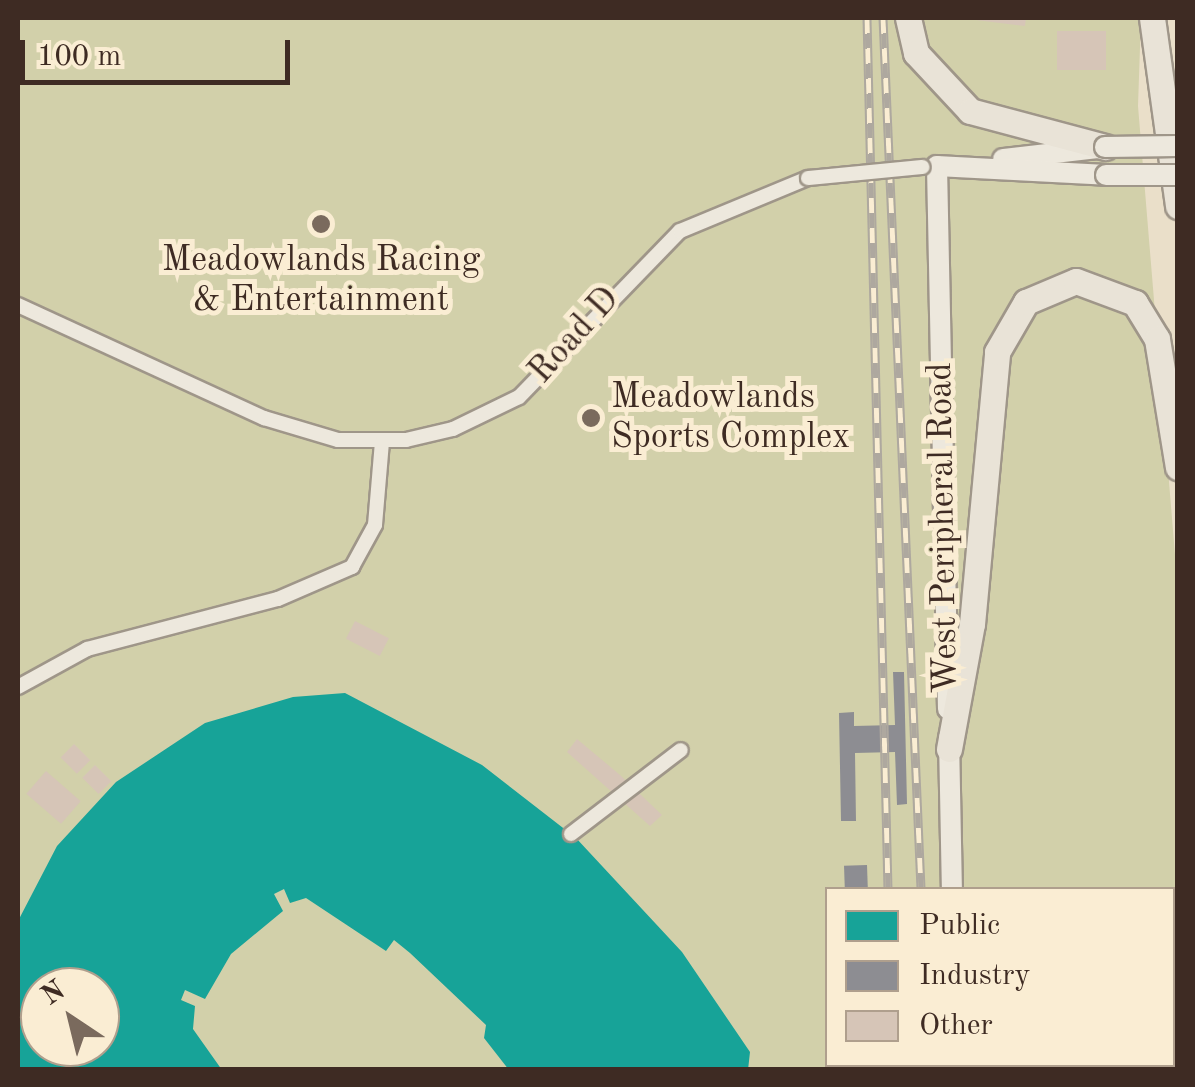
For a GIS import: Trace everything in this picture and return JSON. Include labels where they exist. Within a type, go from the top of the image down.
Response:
[{"type":"highway","points":[[908,18],[916,53],[970,111],[1105,148]]},
{"type":"highway","points":[[1152,18],[1178,206]]},
{"type":"highway","points":[[949,748],[972,624],[996,352],[1026,302],[1076,282],[1135,303],[1157,339],[1178,467]]},
{"type":"street","name":"Road D","points":[[382,442],[454,429],[519,396],[680,231],[808,178],[1105,148],[1178,146]]},
{"type":"street","points":[[930,166],[1106,176],[1178,175]]},
{"type":"street","name":"West Peripheral Road","points":[[930,166],[952,887]]},
{"type":"street","points":[[18,305],[264,418],[382,442],[373,535],[352,567],[278,600],[104,643],[18,687]]},
{"type":"street","points":[[572,834],[681,750]]},
{"type":"shaded area","name":"Meadowlands Sports Complex","points":[[18,18],[1141,18],[1138,106],[1178,591],[1177,1069],[18,1069]]},
{"type":"building: Public","points":[[345,693],[482,765],[576,838],[682,952],[750,1052],[748,1070],[509,1070],[484,1038],[486,1025],[394,940],[386,951],[306,898],[290,903],[284,889],[274,894],[283,911],[231,954],[205,999],[185,990],[181,1000],[195,1006],[193,1029],[222,1070],[18,1070],[18,921],[57,846],[116,782],[205,723],[293,697]]},
{"type":"building: Industry","points":[[893,672],[904,672],[907,804],[897,805],[895,752],[855,753],[856,821],[841,821],[839,713],[854,712],[854,726],[895,725]]},
{"type":"building: Industry","points":[[867,865],[868,887],[845,887],[844,866]]},
{"type":"building: Other","points":[[960,18],[1026,18],[1025,26]]},
{"type":"building: Other","points":[[1057,31],[1106,31],[1106,70],[1057,70]]},
{"type":"building: Other","points":[[355,621],[389,638],[380,656],[346,639]]},
{"type":"building: Other","points":[[577,739],[662,815],[650,826],[567,752]]},
{"type":"building: Other","points":[[74,744],[90,760],[77,774],[61,757]]},
{"type":"building: Other","points":[[95,765],[111,781],[99,794],[82,778]]},
{"type":"building: Other","points":[[46,771],[81,801],[61,824],[26,794]]},
{"type":"railway","points":[[867,18],[888,887]]},
{"type":"railway","points":[[883,18],[921,887]]},
{"type":"place","name":"Meadowlands Racing & Entertainment","points":[[321,224]]},
{"type":"place","name":"Meadowlands Sports Complex","points":[[591,418]]}]
